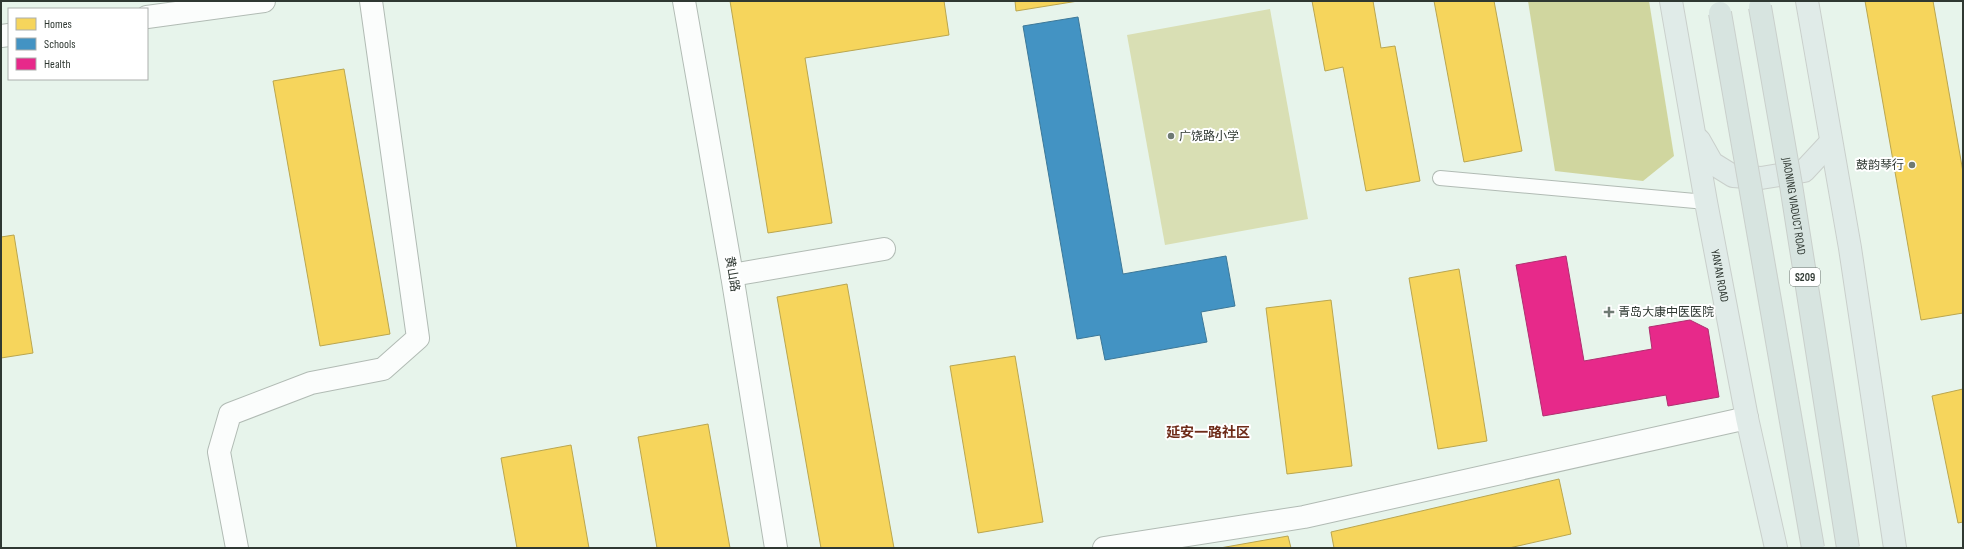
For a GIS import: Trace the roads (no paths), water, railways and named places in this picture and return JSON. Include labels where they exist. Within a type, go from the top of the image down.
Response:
[{"type":"highway","name":"JIAONING VIADUCT ROAD","points":[[1760,7],[1791,185],[1848,548]]},
{"type":"highway","points":[[1720,13],[1814,548]]},
{"type":"main road","name":"YAN'AN ROAD","points":[[1672,1],[1706,202],[1747,418],[1776,548]]},
{"type":"main road","points":[[1807,1],[1850,248],[1895,548]]},
{"type":"main road","points":[[1695,134],[1712,163],[1733,176],[1761,178],[1804,171],[1831,142]]},
{"type":"street","points":[[148,17],[264,1]]},
{"type":"street","points":[[237,548],[219,452],[230,414],[311,383],[383,369],[418,338],[371,1]]},
{"type":"street","name":"黄山路","points":[[684,1],[732,275],[776,548]]},
{"type":"street","points":[[732,275],[884,249]]},
{"type":"street","points":[[1104,548],[1304,517],[1747,418]]},
{"type":"lane","points":[[1440,178],[1706,202]]},
{"type":"place","name":"广饶路小学","points":[[1171,136]]},
{"type":"place","name":"鼓韵琴行","points":[[1912,165]]},
{"type":"place","name":"青岛大康中医医院","points":[[1609,312]]},
{"type":"district","name":"延安一路社区","points":[[1208,432]]}]
